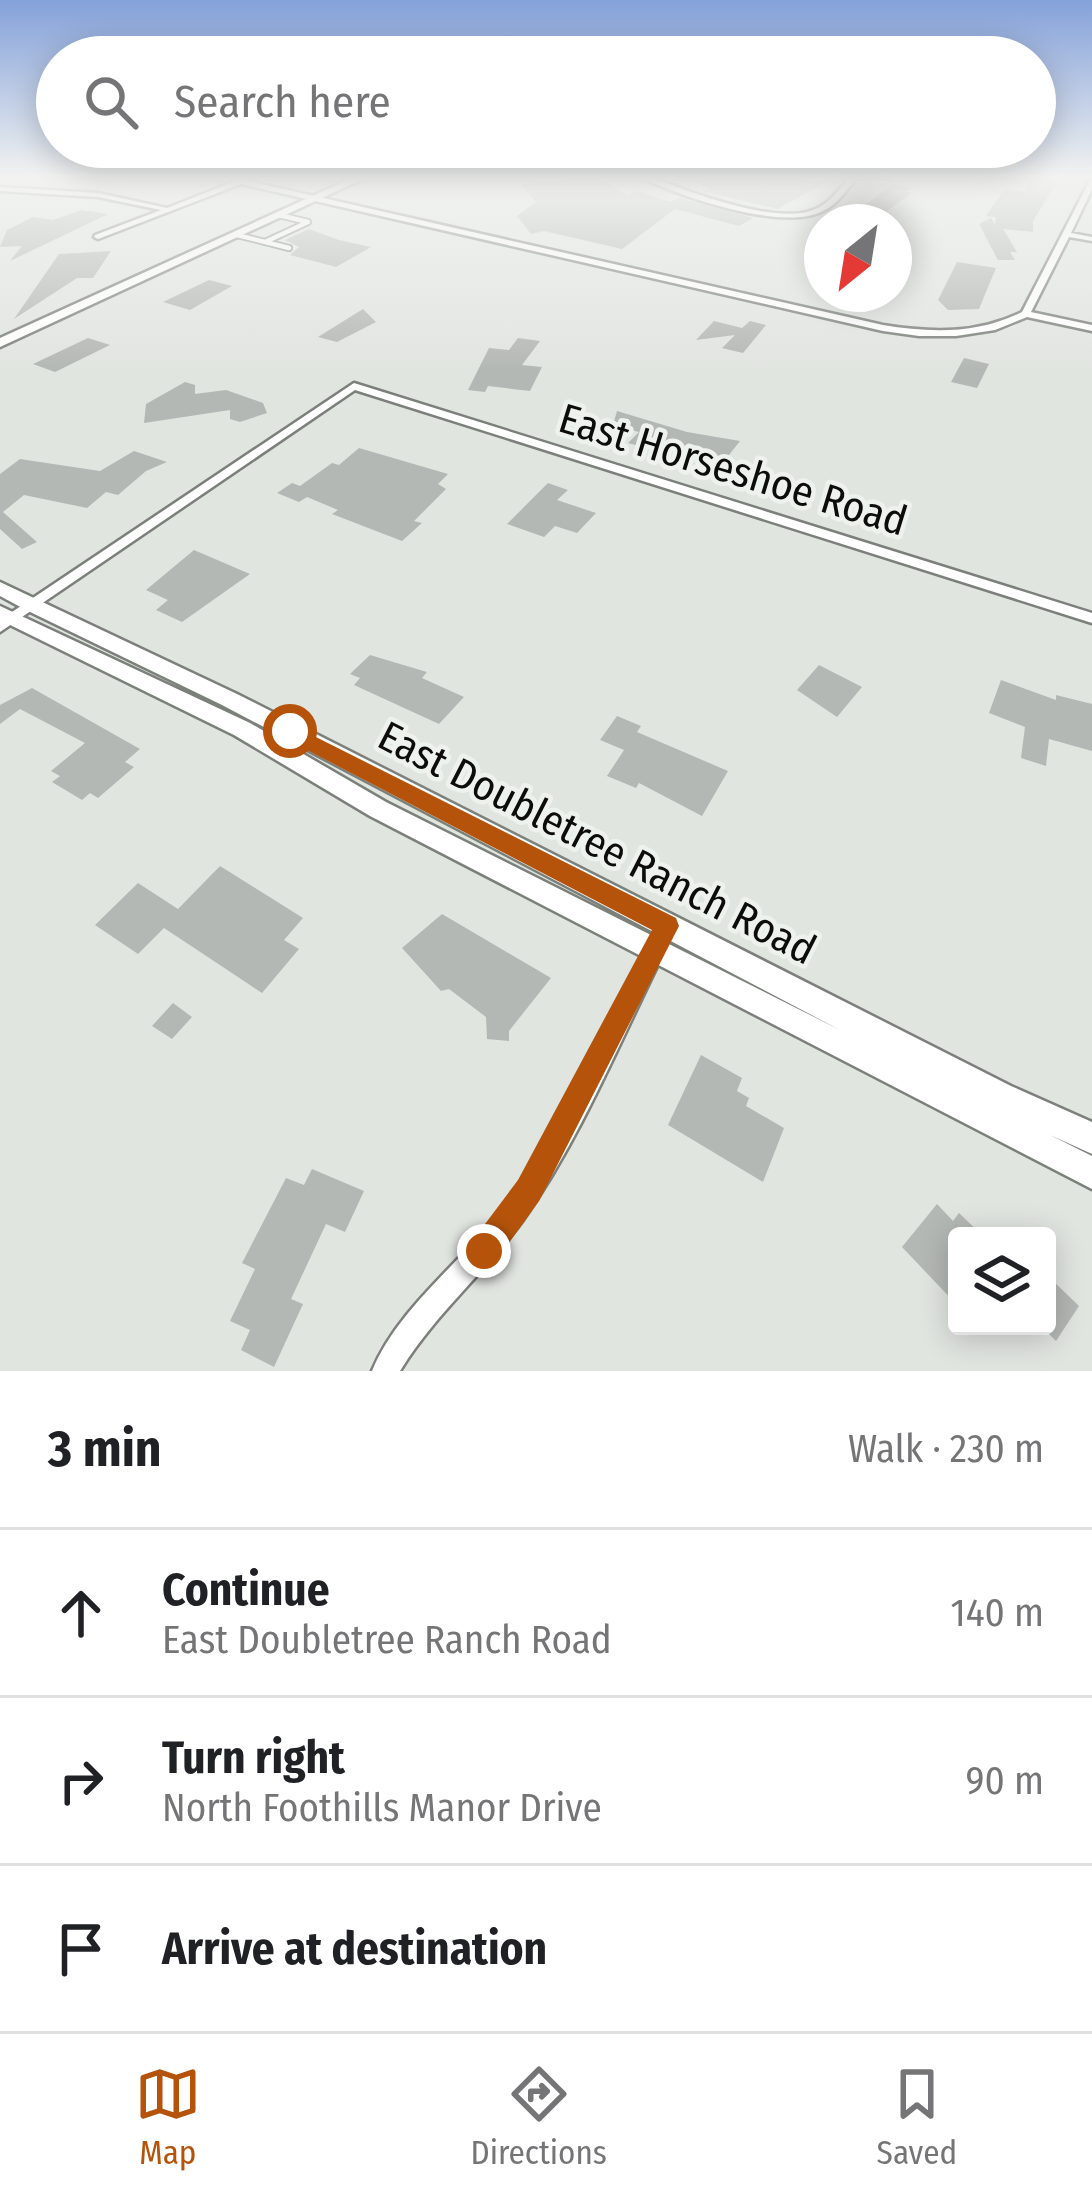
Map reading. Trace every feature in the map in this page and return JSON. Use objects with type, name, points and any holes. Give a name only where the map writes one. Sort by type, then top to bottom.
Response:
[{"type":"main road","points":[[0,343],[222,242]]},
{"type":"main road","name":"East Doubletree Ranch Road","points":[[0,588],[11,616],[242,729],[378,809],[1092,1173]]},
{"type":"main road","name":"East Doubletree Ranch Road","points":[[11,616],[203,686],[1000,1097],[1092,1138]]},
{"type":"street","points":[[506,242],[912,333],[990,329],[1026,314],[1092,328]]},
{"type":"street","points":[[1026,314],[1062,242]]},
{"type":"street","name":"East Horseshoe Road","points":[[11,616],[354,386],[1092,618]]},
{"type":"street","points":[[385,1371],[442,1290],[484,1251],[529,1190],[667,926]]},
{"type":"lane","points":[[265,242],[289,248]]},
{"type":"building","points":[[2,242],[50,242],[10,261],[22,246],[0,247]]},
{"type":"building","points":[[289,242],[348,242],[371,247],[336,267],[290,255],[299,247]]},
{"type":"building","points":[[592,242],[631,242],[622,249]]},
{"type":"building","points":[[988,242],[1011,242],[1017,252],[1010,252],[1015,260],[998,260]]},
{"type":"building","points":[[111,251],[93,278],[77,278],[14,319],[59,254]]},
{"type":"building","points":[[957,262],[996,268],[979,309],[948,310],[938,300]]},
{"type":"building","points":[[209,280],[232,286],[190,310],[163,302]]},
{"type":"building","points":[[363,309],[376,322],[337,342],[318,337]]},
{"type":"building","points":[[714,321],[742,328],[750,321],[766,325],[743,353],[722,348],[735,335],[696,340]]},
{"type":"building","points":[[88,338],[110,345],[55,372],[33,364]]},
{"type":"building","points":[[518,338],[540,341],[522,365],[542,367],[530,391],[488,386],[485,392],[468,390],[489,348],[509,350]]},
{"type":"building","points":[[964,358],[989,364],[977,388],[951,382]]},
{"type":"building","points":[[185,382],[195,385],[195,394],[226,390],[263,403],[267,413],[240,422],[230,419],[230,410],[144,423],[146,404]]},
{"type":"building","points":[[617,411],[687,432],[740,441],[725,460],[656,439],[647,448],[628,443],[639,432],[613,425]]},
{"type":"building","points":[[359,448],[448,474],[438,484],[446,489],[414,521],[422,523],[402,541],[332,514],[338,510],[307,497],[299,502],[277,493],[292,483],[300,486],[332,463],[339,465]]},
{"type":"building","points":[[134,451],[167,462],[146,471],[118,495],[106,492],[87,508],[24,495],[3,512],[37,542],[22,549],[0,529],[0,474],[20,459],[100,471]]},
{"type":"building","points":[[548,483],[568,490],[557,500],[596,513],[577,533],[555,526],[544,537],[507,524]]},
{"type":"building","points":[[194,550],[250,574],[182,622],[156,610],[168,600],[146,590]]},
{"type":"building","points":[[370,655],[427,672],[422,678],[464,697],[439,724],[354,685],[360,678],[350,674]]},
{"type":"building","points":[[819,665],[862,687],[837,717],[797,690]]},
{"type":"building","points":[[1001,680],[1056,700],[1056,695],[1092,704],[1092,751],[1049,739],[1046,766],[1021,758],[1025,727],[989,713]]},
{"type":"building","points":[[32,688],[140,749],[125,762],[134,767],[98,798],[90,793],[82,800],[52,782],[60,776],[51,771],[85,743],[20,709],[0,724],[0,705]]},
{"type":"building","points":[[617,716],[641,726],[637,732],[728,771],[702,816],[639,783],[636,788],[607,776],[624,750],[600,740]]},
{"type":"building","points":[[220,866],[303,918],[284,940],[299,949],[262,993],[164,928],[138,954],[95,925],[138,883],[178,909]]},
{"type":"building","points":[[442,914],[551,978],[509,1031],[509,1041],[487,1039],[486,1017],[449,989],[441,991],[402,948]]},
{"type":"building","points":[[173,1003],[192,1017],[172,1039],[152,1026]]},
{"type":"building","points":[[701,1055],[742,1078],[737,1091],[749,1098],[746,1106],[784,1128],[763,1182],[668,1125]]},
{"type":"building","points":[[312,1169],[364,1191],[345,1232],[326,1224],[291,1299],[303,1304],[274,1367],[241,1350],[250,1330],[230,1321],[255,1269],[242,1263],[286,1178],[304,1185]]},
{"type":"building","points":[[937,1204],[953,1221],[959,1213],[974,1227],[948,1227],[948,1296],[902,1247]]},
{"type":"building","points":[[1056,1284],[1079,1306],[1056,1341],[1050,1335],[1056,1335]]},
{"type":"route","points":[[290,731],[667,926],[529,1190],[484,1251]]}]
